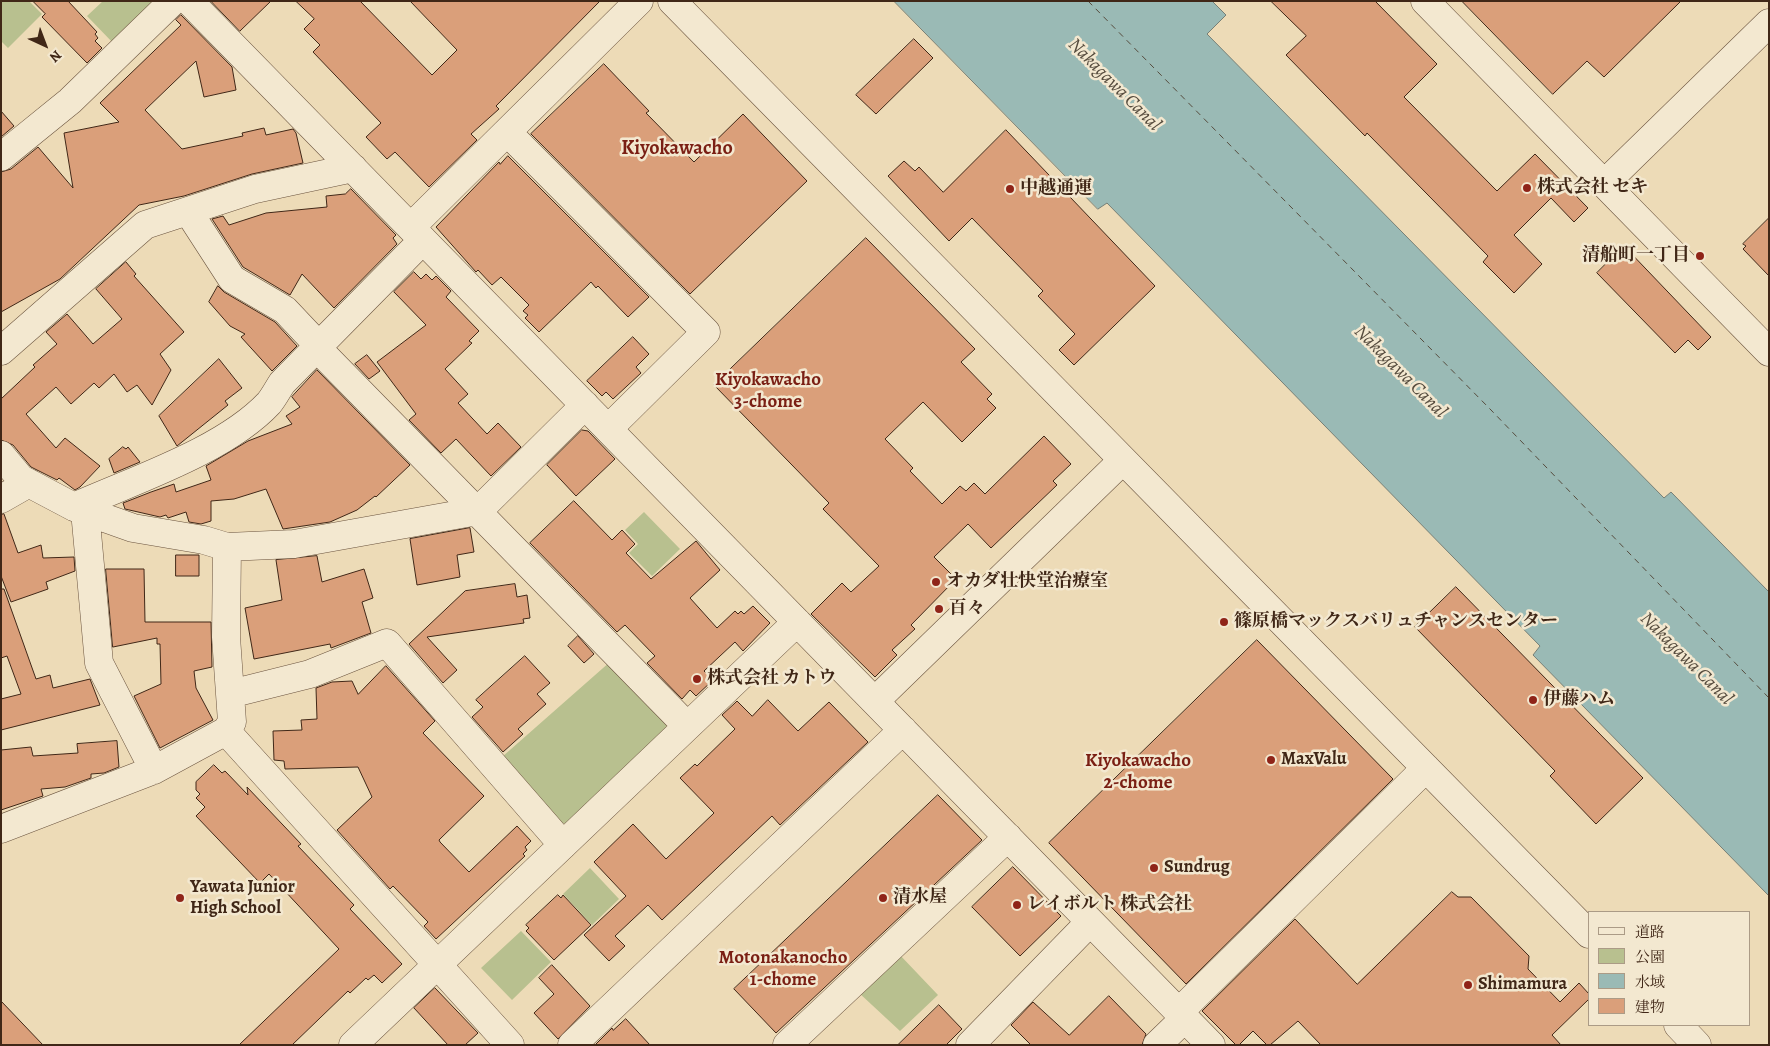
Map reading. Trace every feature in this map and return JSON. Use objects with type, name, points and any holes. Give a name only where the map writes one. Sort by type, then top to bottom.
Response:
[{"type":"street","points":[[1,158],[70,100],[173,1]]},
{"type":"street","points":[[189,1],[1211,1045]]},
{"type":"street","points":[[79,509],[205,449],[228,436],[270,402],[282,383],[318,347],[507,132],[639,1]]},
{"type":"street","points":[[672,1],[1588,933]]},
{"type":"street","points":[[1425,1],[1769,352]]},
{"type":"street","points":[[1604,184],[1769,23]]},
{"type":"street","points":[[507,132],[706,332],[608,429]]},
{"type":"street","points":[[1,351],[145,225],[255,190],[352,168]]},
{"type":"street","points":[[188,211],[232,280],[285,310],[318,347],[687,726]]},
{"type":"street","points":[[1,455],[21,479],[79,509],[133,528],[204,540],[227,547],[294,544],[478,512],[585,406]]},
{"type":"street","points":[[875,701],[1123,460]]},
{"type":"street","points":[[1,499],[29,483]]},
{"type":"street","points":[[79,509],[99,663],[154,770]]},
{"type":"street","points":[[1,829],[154,770],[226,731],[232,722],[226,636],[227,547]]},
{"type":"street","points":[[353,1045],[797,622]]},
{"type":"street","points":[[230,694],[310,674],[388,643],[563,845]]},
{"type":"street","points":[[572,1045],[903,730]]},
{"type":"street","points":[[226,731],[510,1045]]},
{"type":"street","points":[[1157,1045],[1182,1015],[1426,768]]},
{"type":"street","points":[[787,1045],[1008,837]]},
{"type":"street","points":[[970,1045],[1090,922]]},
{"type":"street","points":[[1679,1026],[1698,1045]]},
{"type":"green space","points":[[1,1],[29,1],[42,14],[8,48],[1,41]]},
{"type":"green space","points":[[103,1],[157,1],[114,44],[87,16]]},
{"type":"green space","points":[[644,512],[680,549],[652,576],[629,553],[638,544],[625,530]]},
{"type":"green space","points":[[611,661],[667,719],[666,729],[568,823],[558,824],[502,757]]},
{"type":"green space","points":[[590,868],[619,899],[592,925],[563,894]]},
{"type":"green space","points":[[521,931],[551,962],[512,1000],[481,968]]},
{"type":"green space","points":[[898,953],[938,995],[900,1031],[858,992]]},
{"type":"water","name":"Nakagawa Canal","points":[[894,1],[1212,1],[1226,15],[1207,34],[1664,498],[1671,492],[1769,592],[1769,896],[1533,655],[1540,646],[1107,203],[1098,209]]},
{"type":"building","points":[[33,1],[68,1],[97,32],[95,34],[98,38],[95,41],[102,48],[87,63],[42,17],[45,14]]},
{"type":"building","points":[[211,1],[271,1],[240,31]]},
{"type":"building","points":[[296,1],[360,1],[432,75],[457,50],[410,1],[600,1],[496,106],[499,109],[471,134],[477,140],[429,187],[395,152],[387,159],[366,137],[381,123],[313,52],[320,45],[304,29],[314,19]]},
{"type":"building","points":[[1271,1],[1375,1],[1437,64],[1404,97],[1497,191],[1535,154],[1588,208],[1574,222],[1551,198],[1514,235],[1542,264],[1514,293],[1483,262],[1488,256],[1367,133],[1365,136],[1286,55],[1306,36]]},
{"type":"building","points":[[1462,1],[1681,1],[1604,77],[1587,61],[1553,94]]},
{"type":"building","points":[[181,15],[232,67],[236,90],[204,97],[196,61],[145,110],[182,149],[243,136],[242,133],[264,128],[266,135],[293,129],[296,133],[303,163],[252,174],[184,196],[139,205],[60,279],[1,312],[1,172],[11,169],[38,147],[73,188],[64,133],[119,122],[100,103],[181,25],[176,20]]},
{"type":"building","points":[[914,39],[933,58],[876,114],[856,95]]},
{"type":"building","points":[[604,64],[649,111],[646,113],[694,162],[743,114],[807,181],[690,294],[531,134]]},
{"type":"building","points":[[1,111],[14,126],[1,137]]},
{"type":"building","points":[[1006,130],[1155,286],[1074,365],[1059,350],[1075,334],[1038,296],[1043,291],[972,218],[949,241],[888,176],[904,161],[915,171],[919,167],[943,192]]},
{"type":"building","points":[[508,156],[649,297],[628,317],[598,286],[596,288],[591,282],[539,332],[525,318],[528,315],[523,311],[529,305],[501,277],[492,285],[478,270],[476,272],[436,227],[499,162],[500,164]]},
{"type":"building","points":[[351,189],[396,235],[393,238],[397,244],[334,308],[302,274],[290,295],[243,267],[212,219],[223,216],[229,225],[266,213],[327,207],[326,196],[345,194]]},
{"type":"building","points":[[1769,218],[1769,276],[1743,249],[1746,246],[1743,244]]},
{"type":"building","points":[[866,238],[975,349],[961,362],[992,394],[987,399],[996,408],[962,442],[923,402],[885,439],[913,468],[910,471],[942,504],[960,486],[966,491],[974,483],[985,494],[1044,436],[1071,464],[1053,481],[1057,485],[991,548],[968,524],[934,557],[956,579],[911,625],[915,629],[892,650],[897,655],[875,677],[811,614],[842,583],[851,592],[879,566],[823,509],[829,503],[714,385]]},
{"type":"building","points":[[1624,246],[1711,337],[1698,350],[1688,340],[1675,353],[1597,273]]},
{"type":"building","points":[[126,262],[136,274],[134,276],[184,332],[160,354],[171,370],[152,405],[137,385],[127,392],[114,374],[99,388],[94,383],[71,404],[56,387],[26,414],[56,448],[65,438],[100,466],[75,490],[59,478],[57,480],[31,467],[13,445],[1,440],[1,399],[35,367],[33,365],[57,344],[46,332],[67,314],[93,344],[122,319],[96,289]]},
{"type":"building","points":[[414,272],[421,279],[426,274],[432,280],[436,276],[451,291],[446,297],[479,331],[469,341],[472,343],[445,369],[468,394],[458,403],[487,434],[498,423],[521,447],[491,476],[456,439],[441,453],[409,420],[416,414],[377,362],[426,325],[394,292]]},
{"type":"building","points":[[218,286],[224,292],[275,322],[297,346],[272,371],[241,337],[245,334],[230,326],[209,302]]},
{"type":"building","points":[[633,337],[649,354],[636,367],[641,373],[613,399],[606,392],[602,396],[587,381]]},
{"type":"building","points":[[367,355],[380,371],[369,379],[355,364]]},
{"type":"building","points":[[219,359],[242,388],[225,401],[228,405],[177,446],[159,416]]},
{"type":"building","points":[[317,370],[410,465],[376,497],[357,510],[330,522],[283,529],[266,489],[234,499],[211,501],[211,521],[201,524],[189,522],[186,512],[168,518],[166,515],[160,517],[125,509],[123,503],[174,484],[176,492],[211,480],[206,466],[248,441],[292,424],[286,416],[300,407],[292,397]]},
{"type":"building","points":[[582,430],[588,431],[615,459],[576,496],[547,465]]},
{"type":"building","points":[[123,447],[126,449],[128,447],[140,462],[114,473],[109,459]]},
{"type":"building","points":[[574,501],[612,540],[622,530],[635,544],[626,553],[651,579],[696,541],[720,570],[690,598],[717,628],[735,611],[738,614],[741,611],[744,614],[753,606],[770,623],[743,651],[735,642],[704,671],[713,680],[696,696],[690,690],[682,699],[647,663],[655,656],[625,625],[617,632],[530,543]]},
{"type":"building","points":[[4,514],[18,553],[41,545],[43,558],[74,557],[75,571],[46,582],[48,589],[11,602],[1,576],[1,515]]},
{"type":"building","points":[[470,528],[474,552],[457,555],[460,577],[417,585],[410,539]]},
{"type":"building","points":[[176,555],[199,555],[199,576],[176,576]]},
{"type":"building","points":[[317,556],[322,582],[364,569],[373,598],[362,602],[371,633],[331,648],[330,644],[254,659],[245,608],[282,600],[276,560]]},
{"type":"building","points":[[106,569],[144,569],[145,622],[211,622],[212,667],[194,671],[196,688],[213,720],[160,748],[134,696],[161,684],[160,644],[157,644],[157,638],[113,647]]},
{"type":"building","points":[[515,584],[517,597],[527,595],[530,618],[523,619],[524,623],[427,637],[457,670],[443,683],[409,644],[465,591]]},
{"type":"building","points":[[1456,587],[1643,778],[1596,824],[1550,776],[1555,771],[1415,627]]},
{"type":"building","points":[[1,589],[4,589],[36,679],[50,675],[53,688],[90,679],[100,705],[1,730],[1,699],[21,694],[7,656],[1,658]]},
{"type":"building","points":[[578,636],[594,654],[584,663],[568,646]]},
{"type":"building","points":[[1257,640],[1393,779],[1186,984],[1049,843]]},
{"type":"building","points":[[525,656],[550,683],[537,694],[546,704],[518,729],[523,734],[503,752],[472,717],[483,707],[476,700]]},
{"type":"building","points":[[386,666],[435,721],[423,733],[484,796],[439,840],[440,842],[469,872],[517,826],[531,841],[525,847],[527,850],[523,854],[525,856],[436,939],[424,926],[428,922],[393,886],[390,889],[337,830],[372,797],[358,767],[285,769],[284,761],[274,760],[273,731],[302,730],[301,720],[317,719],[316,688],[332,682],[352,681],[358,694]]},
{"type":"building","points":[[768,700],[798,731],[829,702],[868,742],[780,825],[772,816],[662,920],[648,905],[615,936],[625,946],[609,961],[584,935],[626,896],[594,862],[633,824],[666,859],[714,813],[680,778],[695,764],[697,766],[735,729],[722,715],[737,701],[752,716]]},
{"type":"building","points":[[117,741],[119,767],[104,773],[91,774],[91,778],[65,787],[41,789],[43,796],[1,810],[1,750],[31,747],[33,756],[78,753],[77,744]]},
{"type":"building","points":[[214,765],[222,773],[225,771],[248,795],[247,787],[301,844],[298,846],[354,905],[350,909],[402,964],[382,983],[374,975],[368,980],[366,978],[350,993],[348,991],[292,1045],[239,1045],[339,949],[269,874],[260,883],[196,816],[205,807],[196,798],[200,794],[196,790],[196,782]]},
{"type":"building","points":[[938,795],[982,840],[776,1033],[734,989]]},
{"type":"building","points":[[1013,867],[1061,916],[1020,956],[972,907]]},
{"type":"building","points":[[1452,892],[1458,897],[1471,897],[1529,956],[1528,969],[1560,1002],[1579,983],[1588,993],[1588,1000],[1552,1035],[1561,1045],[1321,1045],[1298,1021],[1270,1045],[1267,1045],[1253,1031],[1239,1045],[1236,1045],[1202,1011],[1295,919],[1357,984]]},
{"type":"building","points":[[558,895],[561,898],[563,895],[591,925],[554,960],[526,931],[529,928],[526,925]]},
{"type":"building","points":[[552,965],[590,1006],[558,1039],[534,1013],[554,994],[539,978]]},
{"type":"building","points":[[435,988],[478,1033],[465,1045],[448,1045],[414,1008]]},
{"type":"building","points":[[1109,996],[1146,1034],[1142,1045],[1031,1045],[1011,1025],[1033,1002],[1069,1035]]},
{"type":"building","points":[[1,1001],[43,1045],[1,1045]]},
{"type":"building","points":[[939,1005],[962,1029],[946,1045],[898,1045]]},
{"type":"building","points":[[626,1019],[650,1045],[595,1045],[612,1028],[613,1030]]},
{"type":"ferry route","points":[[1088,1],[1491,410],[1769,698]]},
{"type":"place","name":"株式会社 セキ","points":[[1527,188]]},
{"type":"place","name":"中越通運","points":[[1010,189]]},
{"type":"place","name":"清船町一丁目","points":[[1700,256]]},
{"type":"place","name":"オカダ壮快堂治療室","points":[[936,582]]},
{"type":"place","name":"百々","points":[[939,609]]},
{"type":"place","name":"篠原橋マックスバリュチャンスセンター","points":[[1224,622]]},
{"type":"place","name":"株式会社 カトウ","points":[[697,679]]},
{"type":"place","name":"伊藤ハム","points":[[1533,700]]},
{"type":"place","name":"MaxValu","points":[[1271,760]]},
{"type":"place","name":"Sundrug","points":[[1154,868]]},
{"type":"place","name":"Yawata Junior High School","points":[[180,898]]},
{"type":"place","name":"清水屋","points":[[883,898]]},
{"type":"place","name":"レイボルト 株式会社","points":[[1017,905]]},
{"type":"place","name":"Shimamura","points":[[1468,985]]},
{"type":"district","name":"Kiyokawacho","points":[[677,149]]},
{"type":"district","name":"Kiyokawacho 3-chome","points":[[768,391]]},
{"type":"district","name":"Kiyokawacho 2-chome","points":[[1138,772]]},
{"type":"district","name":"Motonakanocho 1-chome","points":[[783,969]]}]
